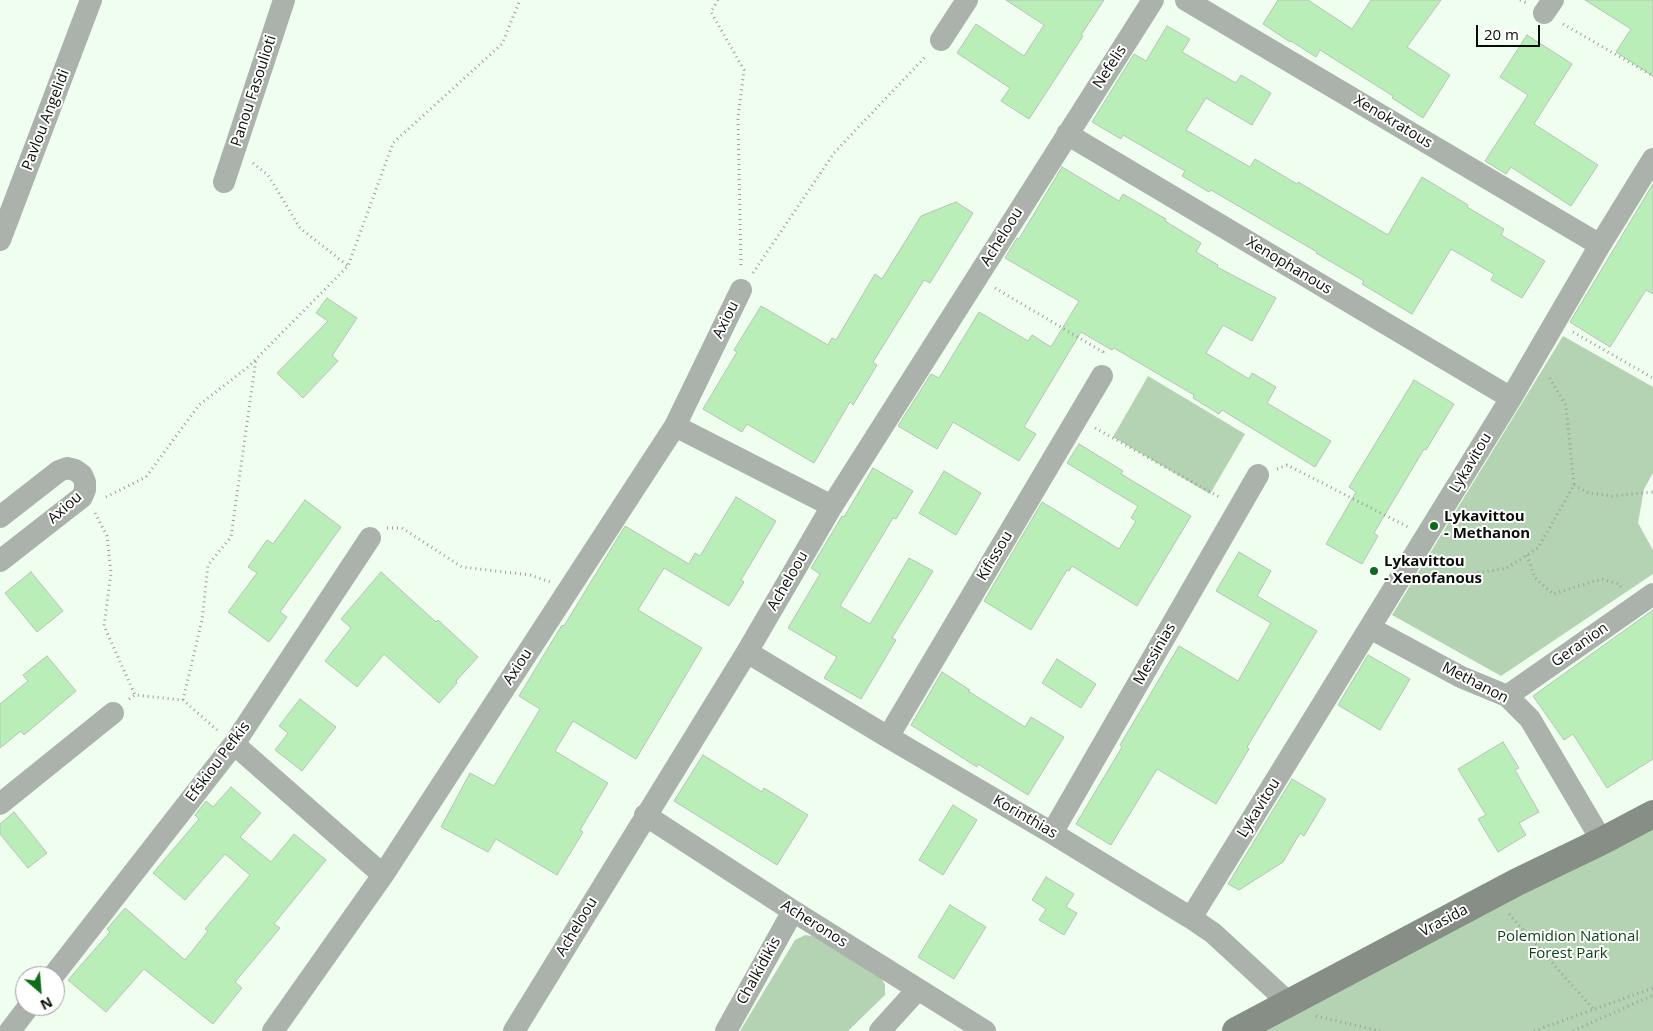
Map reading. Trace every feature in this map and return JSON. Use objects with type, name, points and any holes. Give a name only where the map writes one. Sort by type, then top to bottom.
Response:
[{"type":"street","name":"Pavlou Angelidi","points":[[0,240],[91,0]]},
{"type":"street","name":"Panou Fasoulioti","points":[[224,182],[284,0]]},
{"type":"street","points":[[942,40],[967,0]]},
{"type":"street","name":"Nefelis","points":[[1068,134],[1153,0]]},
{"type":"street","name":"Xenokratous","points":[[1186,0],[1600,245]]},
{"type":"street","name":"Acheloou","points":[[514,1031],[645,815],[747,652],[832,506],[1068,134]]},
{"type":"street","name":"Xenophanous","points":[[1068,134],[1511,398]]},
{"type":"street","name":"Lykavitou","points":[[1191,918],[1511,398],[1600,245],[1653,160]]},
{"type":"street","name":"Axiou","points":[[273,1031],[383,875],[675,426],[741,290]]},
{"type":"street","name":"Kifissou","points":[[888,737],[1102,376]]},
{"type":"street","points":[[675,426],[832,506]]},
{"type":"street","name":"Axiou","points":[[0,517],[59,471],[67,468],[75,470],[82,475],[85,482],[86,501],[0,561]]},
{"type":"street","name":"Messinias","points":[[1052,833],[1258,475]]},
{"type":"street","name":"Efskiou Pefkis","points":[[61,966],[234,744],[370,538]]},
{"type":"street","name":"Geranion","points":[[1507,696],[1653,594]]},
{"type":"street","name":"Methanon","points":[[1370,628],[1461,677],[1507,696],[1530,719],[1602,842]]},
{"type":"street","name":"Korinthias","points":[[747,652],[1191,918],[1213,933],[1290,1003]]},
{"type":"street","points":[[0,804],[113,713]]},
{"type":"street","points":[[234,744],[383,875]]},
{"type":"street","name":"Vrasida","points":[[1236,1031],[1517,882],[1602,842],[1653,814]]},
{"type":"street","name":"Acheronos","points":[[645,815],[793,911],[985,1031]]},
{"type":"street","name":"Chalkidikis","points":[[726,1031],[793,911]]},
{"type":"street","points":[[880,1031],[918,989]]},
{"type":"street","points":[[10,1031],[21,1016]]},
{"type":"path","points":[[135,694],[104,626],[111,573],[107,536],[98,516],[86,501],[146,477],[199,405],[256,359],[348,266],[393,143],[502,44],[520,0]]},
{"type":"path","points":[[718,0],[711,12],[744,70],[738,118],[741,290]]},
{"type":"path","points":[[1520,0],[1548,6],[1653,76]]},
{"type":"path","points":[[741,290],[834,153],[942,40]]},
{"type":"path","points":[[235,147],[268,175],[300,228],[348,266]]},
{"type":"path","points":[[977,277],[1103,352],[1102,376]]},
{"type":"path","points":[[1555,322],[1653,378]]},
{"type":"path","points":[[1406,570],[1431,581],[1507,568],[1538,548],[1574,485],[1566,406],[1536,356]]},
{"type":"path","points":[[183,700],[202,620],[208,566],[231,537],[256,359]]},
{"type":"path","points":[[1077,418],[1239,508]]},
{"type":"path","points":[[1258,475],[1287,465],[1426,536]]},
{"type":"path","points":[[1574,485],[1588,493],[1612,496],[1653,492]]},
{"type":"path","points":[[370,538],[389,527],[402,528],[462,567],[530,575],[570,588]]},
{"type":"path","points":[[1527,555],[1535,578],[1553,594],[1602,579],[1619,584],[1634,607]]},
{"type":"path","points":[[113,713],[135,694],[183,700],[234,744]]},
{"type":"path","points":[[1506,912],[1594,1010]]},
{"type":"path","points":[[1534,1031],[1653,988]]},
{"type":"path","points":[[1573,1031],[1653,995]]},
{"type":"path","points":[[1290,1003],[1299,1012],[1380,1031]]},
{"type":"green space","points":[[1563,336],[1653,387],[1653,473],[1644,489],[1638,523],[1653,550],[1653,574],[1501,676],[1392,615]]},
{"type":"green space","points":[[1148,376],[1245,434],[1210,494],[1113,437]]},
{"type":"green space","name":"Polemidion National Forest Park","points":[[1653,809],[1653,1031],[1246,1031]]},
{"type":"green space","points":[[805,935],[818,937],[882,979],[885,985],[885,995],[848,1031],[740,1031],[795,940]]},
{"type":"building","points":[[1006,0],[1104,0],[1029,119],[1001,101],[1010,88],[957,53],[976,24],[1024,56],[1044,25]]},
{"type":"building","points":[[1278,0],[1308,0],[1352,29],[1371,0],[1441,0],[1407,47],[1450,75],[1423,118],[1392,98],[1393,96],[1320,50],[1316,57],[1263,24]]},
{"type":"building","points":[[1585,0],[1653,0],[1653,76],[1616,52],[1631,29]]},
{"type":"building","points":[[1167,26],[1190,39],[1182,52],[1236,83],[1241,75],[1271,93],[1252,125],[1206,98],[1186,130],[1250,167],[1255,159],[1388,235],[1422,177],[1504,229],[1501,235],[1545,261],[1522,298],[1491,280],[1494,274],[1451,249],[1412,314],[1362,284],[1364,281],[1317,252],[1211,190],[1209,192],[1182,176],[1185,171],[1123,135],[1121,139],[1092,122],[1134,54],[1146,61]]},
{"type":"building","points":[[1527,35],[1572,64],[1534,124],[1598,165],[1571,206],[1511,167],[1506,174],[1485,161],[1528,95],[1500,77]]},
{"type":"building","points":[[1062,167],[1119,201],[1123,194],[1166,219],[1165,221],[1201,243],[1196,252],[1218,265],[1217,267],[1276,298],[1252,341],[1223,325],[1206,353],[1249,379],[1252,373],[1276,387],[1267,403],[1331,441],[1315,467],[1222,410],[1219,414],[1193,398],[1194,395],[1114,348],[1112,350],[1081,332],[1024,427],[1036,434],[1019,461],[953,422],[937,449],[898,426],[931,374],[939,378],[979,312],[1028,341],[1032,335],[1051,347],[1079,301],[1005,258],[1017,238],[1019,239]]},
{"type":"building","points":[[1653,184],[1653,294],[1646,290],[1610,347],[1570,322]]},
{"type":"building","points":[[956,202],[973,213],[930,283],[924,280],[873,362],[877,365],[853,405],[850,402],[814,463],[747,424],[742,432],[703,409],[737,352],[734,350],[761,306],[828,345],[832,338],[836,340],[875,274],[882,279],[921,216]]},
{"type":"building","points":[[327,298],[357,318],[332,356],[338,361],[303,398],[277,373],[328,321],[316,313]]},
{"type":"building","points":[[1414,380],[1454,404],[1426,450],[1424,449],[1374,533],[1378,536],[1362,564],[1326,544],[1356,492],[1349,487]]},
{"type":"building","points":[[1079,444],[1123,471],[1121,474],[1191,516],[1137,606],[1072,566],[1069,571],[1067,570],[1031,630],[984,601],[1042,502],[1119,549],[1136,521],[1131,518],[1138,506],[1067,463]]},
{"type":"building","points":[[873,468],[913,491],[896,519],[893,518],[840,606],[870,624],[909,558],[933,571],[892,638],[896,640],[861,699],[824,678],[837,657],[788,628],[820,574],[811,568]]},
{"type":"building","points":[[944,471],[981,493],[956,535],[919,513]]},
{"type":"building","points":[[736,497],[776,521],[741,580],[744,582],[729,606],[664,568],[638,610],[702,648],[636,759],[573,721],[555,751],[608,783],[580,830],[583,832],[557,875],[496,839],[488,852],[441,827],[470,773],[494,786],[540,709],[519,696],[625,526],[689,564],[695,553],[700,556]]},
{"type":"building","points":[[305,500],[341,527],[280,612],[287,617],[269,642],[228,612],[257,573],[248,567],[267,540],[273,544]]},
{"type":"building","points":[[1239,552],[1271,571],[1257,596],[1317,631],[1247,747],[1249,749],[1216,804],[1157,769],[1111,845],[1076,824],[1179,646],[1238,681],[1271,623],[1216,591]]},
{"type":"building","points":[[31,572],[63,611],[37,632],[5,593]]},
{"type":"building","points":[[381,572],[478,657],[439,703],[384,654],[357,687],[325,661],[351,628],[341,619]]},
{"type":"building","points":[[1653,610],[1653,759],[1607,788],[1573,734],[1564,740],[1533,696]]},
{"type":"building","points":[[1368,655],[1410,679],[1380,730],[1338,705]]},
{"type":"building","points":[[47,656],[76,691],[24,735],[21,731],[0,748],[0,704],[28,681],[23,675]]},
{"type":"building","points":[[1057,659],[1096,684],[1081,708],[1042,683]]},
{"type":"building","points":[[942,672],[1025,727],[1031,717],[1064,737],[1028,795],[978,764],[977,767],[911,725]]},
{"type":"building","points":[[300,699],[336,727],[302,771],[275,750],[288,733],[279,726]]},
{"type":"building","points":[[1503,742],[1519,768],[1515,770],[1539,812],[1519,823],[1526,835],[1498,852],[1478,819],[1486,815],[1458,769]]},
{"type":"building","points":[[703,755],[762,792],[764,788],[808,815],[777,865],[674,801]]},
{"type":"building","points":[[1292,779],[1326,799],[1304,836],[1300,833],[1283,862],[1239,890],[1228,884]]},
{"type":"building","points":[[231,787],[261,813],[240,837],[271,862],[294,834],[326,860],[274,924],[280,928],[235,982],[242,988],[213,1024],[144,969],[106,1012],[68,980],[110,932],[107,929],[125,908],[185,960],[208,931],[205,929],[250,875],[225,854],[185,900],[153,873],[199,819],[195,815],[206,801],[213,807]]},
{"type":"building","points":[[953,805],[977,820],[943,875],[919,860]]},
{"type":"building","points":[[14,812],[47,853],[28,868],[0,834],[0,824]]},
{"type":"building","points":[[1046,877],[1074,894],[1066,907],[1077,913],[1064,935],[1039,920],[1046,909],[1032,900]]},
{"type":"building","points":[[950,905],[986,927],[954,979],[918,957]]},
{"type":"place","name":"Lykavittou - Methanon","points":[[1434,526]]},
{"type":"place","name":"Lykavittou - Xenofanous","points":[[1374,571]]}]
